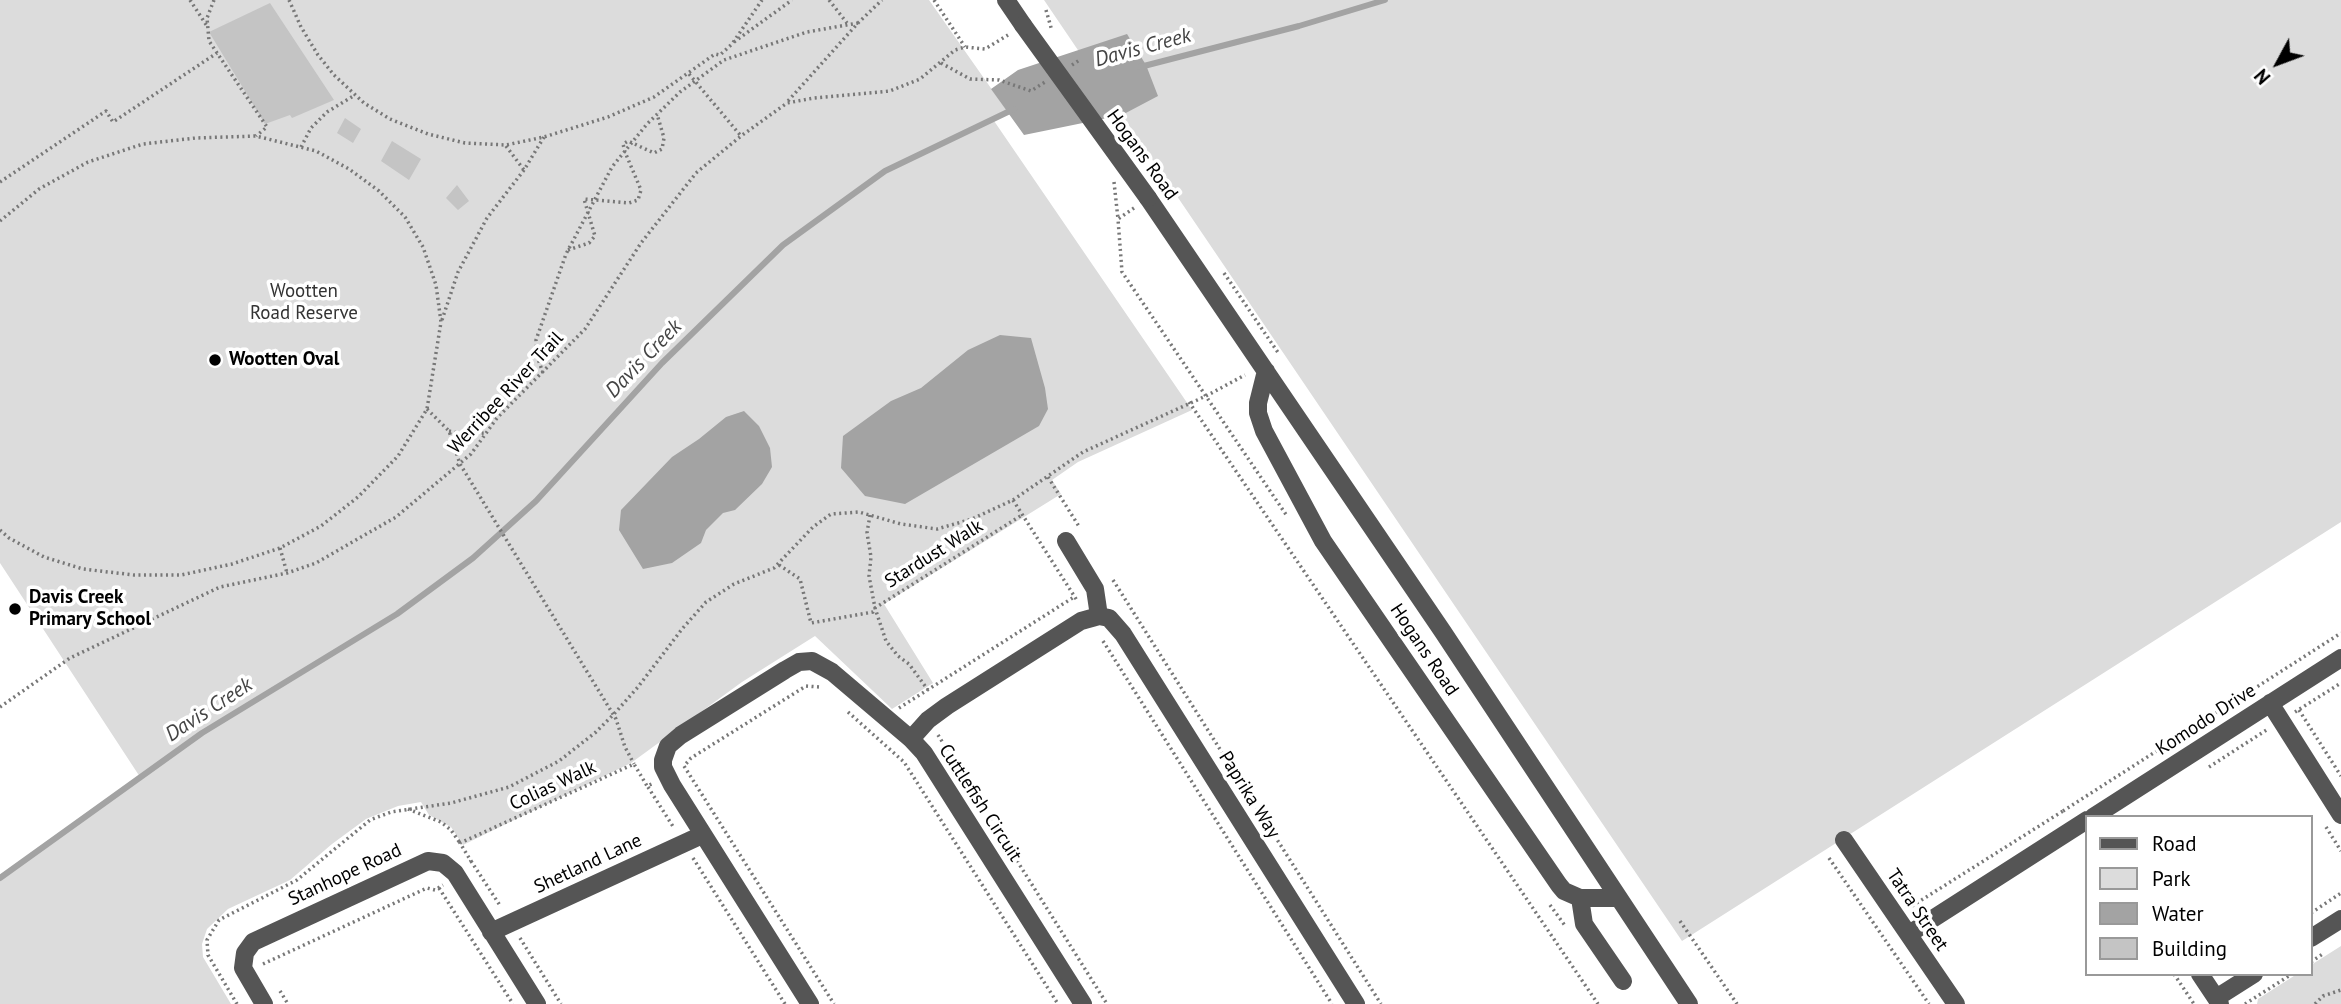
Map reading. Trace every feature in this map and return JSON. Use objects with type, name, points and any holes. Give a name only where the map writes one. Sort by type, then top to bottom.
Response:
[{"type":"street","name":"Hogans Road","points":[[1006,0],[1017,30],[1148,198],[1689,1004]]},
{"type":"street","name":"Hogans Road","points":[[1266,371],[1258,413],[1264,431],[1307,515],[1554,878],[1564,891],[1580,898]]},
{"type":"street","points":[[911,739],[928,720],[1094,617],[1095,589],[1066,541]]},
{"type":"street","name":"Paprika Way","points":[[1094,617],[1109,618],[1123,634],[1356,1004]]},
{"type":"street","name":"Komodo Drive","points":[[2096,815],[2341,658]]},
{"type":"street","name":"Cuttlefish Circuit","points":[[667,776],[663,760],[665,751],[674,740],[799,662],[812,661],[832,672],[911,739],[934,768],[1083,1004]]},
{"type":"street","points":[[2270,703],[2341,815]]},
{"type":"street","points":[[667,776],[810,1004]]},
{"type":"street","points":[[1909,934],[2081,824]]},
{"type":"street","name":"Shetland Lane","points":[[491,932],[702,835]]},
{"type":"street","name":"Tatra Street","points":[[1844,840],[1956,1004]]},
{"type":"street","name":"Stanhope Road","points":[[264,1004],[243,968],[245,953],[253,942],[428,861],[443,863],[455,873]]},
{"type":"street","points":[[455,873],[537,1004]]},
{"type":"street","points":[[1619,898],[1580,898],[1584,924],[1623,981]]},
{"type":"street","points":[[2313,937],[2341,919]]},
{"type":"street","points":[[2201,976],[2218,1001],[2251,976]]},
{"type":"path","points":[[190,0],[208,28]]},
{"type":"path","points":[[214,0],[207,18],[209,41],[267,127],[256,136]]},
{"type":"path","points":[[289,0],[318,55],[334,75],[355,94],[390,119],[428,134],[465,143],[506,145],[544,137],[635,106],[689,74],[715,54],[724,60]]},
{"type":"path","points":[[732,44],[762,0]]},
{"type":"path","points":[[720,55],[792,0]]},
{"type":"path","points":[[829,0],[847,23]]},
{"type":"path","points":[[787,103],[882,0]]},
{"type":"path","points":[[934,0],[965,47]]},
{"type":"path","points":[[543,373],[537,356],[536,340],[568,250],[612,167],[657,114],[695,80],[724,60],[807,32],[858,23]]},
{"type":"path","name":"Werribee River Trail","points":[[0,707],[70,658],[220,587],[287,573],[316,563],[396,517],[471,454],[497,418],[585,329],[641,243],[696,173],[787,103],[814,98],[890,92],[920,79],[956,50],[965,47],[985,49],[1017,30]]},
{"type":"path","points":[[0,182],[106,111],[113,122],[217,53]]},
{"type":"path","points":[[1071,66],[1081,60]]},
{"type":"path","points":[[940,63],[970,79],[999,80],[1031,91],[1051,79]]},
{"type":"path","points":[[689,74],[741,136]]},
{"type":"path","points":[[301,147],[311,128],[327,112],[355,94]]},
{"type":"path","points":[[631,144],[654,153],[662,149],[664,138],[657,114]]},
{"type":"path","points":[[0,221],[39,189],[88,162],[143,144],[196,138],[256,136],[316,151],[349,169],[379,191],[405,217],[423,247],[436,285],[441,322]]},
{"type":"path","points":[[0,530],[9,538],[44,557],[83,569],[134,575],[181,575],[232,564],[280,548],[321,526],[358,497],[398,456],[427,409],[441,322],[458,272],[481,229],[507,189],[524,170],[544,137]]},
{"type":"path","points":[[506,145],[524,170]]},
{"type":"path","points":[[568,250],[589,243],[595,236],[584,199],[629,203],[640,197],[641,190],[625,152]]},
{"type":"path","points":[[1118,219],[1122,272],[1206,396]]},
{"type":"path","points":[[237,1004],[208,955],[207,940],[219,920],[296,880],[370,820],[407,808],[451,803],[509,787],[559,761],[614,714],[706,602],[734,584],[770,571],[813,527],[831,514],[846,511],[901,524],[937,528],[972,519],[1013,500],[1083,452],[1206,396],[1245,375]]},
{"type":"path","points":[[1189,402],[1598,1004]]},
{"type":"path","points":[[427,409],[449,431],[460,464],[614,714],[634,764],[785,1004]]},
{"type":"path","points":[[449,431],[463,434],[486,433]]},
{"type":"path","points":[[1013,500],[1074,597],[1094,617],[1332,1004]]},
{"type":"path","name":"Stardust Walk","points":[[928,690],[909,664],[891,649],[875,608],[1022,514]]},
{"type":"path","points":[[779,564],[800,579],[810,623],[873,612],[875,608],[869,576],[871,557],[867,533],[870,515]]},
{"type":"path","points":[[280,548],[287,573]]},
{"type":"path","points":[[1110,575],[1381,1004]]},
{"type":"path","points":[[914,698],[1074,597]]},
{"type":"path","points":[[1905,897],[1912,907],[2341,633]]},
{"type":"path","points":[[2209,767],[2341,683]]},
{"type":"path","points":[[648,786],[684,766],[691,758],[806,686],[822,687]]},
{"type":"path","points":[[842,706],[904,762],[1058,1004]]},
{"type":"path","points":[[2299,710],[2341,775]]},
{"type":"path","points":[[928,720],[1107,1004]]},
{"type":"path","name":"Colias Walk","points":[[460,843],[634,764]]},
{"type":"path","points":[[684,766],[834,1004]]},
{"type":"path","points":[[269,974],[262,964],[427,888],[435,890],[471,861],[451,830],[441,822],[407,808]]},
{"type":"path","points":[[2063,811],[2081,824]]},
{"type":"path","points":[[1829,858],[1929,1004]]},
{"type":"path","points":[[439,888],[513,1004]]},
{"type":"path","points":[[2313,912],[2341,893]]},
{"type":"path","points":[[1680,921],[1737,1004]]},
{"type":"path","points":[[2175,976],[2194,1004]]},
{"type":"path","points":[[2245,1004],[2288,976]]},
{"type":"path","points":[[275,984],[288,1004]]},
{"type":"path","points":[[2315,1004],[2323,996],[2340,990]]},
{"type":"green space","name":"Wootten Road Reserve","points":[[0,0],[929,0],[1007,111],[992,118],[1192,410],[1078,462],[1052,480],[1061,494],[884,604],[933,683],[892,709],[815,636],[742,682],[631,763],[463,845],[451,827],[429,815],[421,802],[398,806],[366,819],[290,880],[228,909],[207,929],[202,944],[203,957],[231,1004],[0,1004],[0,878],[140,777],[0,563]]},
{"type":"green space","points":[[1044,0],[2341,0],[2341,522],[1682,941]]},
{"type":"green space","points":[[2341,946],[2341,1004],[2257,1004],[2258,999],[2294,976],[2313,976],[2313,964]]},
{"type":"water","points":[[1127,34],[1146,65],[1158,96],[1122,115],[1024,135],[991,89],[1018,70]]},
{"type":"water","points":[[1000,335],[1031,338],[1048,409],[1039,426],[905,504],[865,496],[841,468],[843,436],[891,401],[921,388],[968,350]]},
{"type":"water","points":[[744,411],[759,426],[770,448],[772,467],[762,484],[735,510],[723,513],[706,530],[701,543],[672,563],[643,569],[619,530],[621,510],[672,457],[726,417]]},
{"type":"building","points":[[270,3],[334,100],[292,118],[290,115],[265,124],[209,32]]},
{"type":"building","points":[[345,118],[361,129],[353,143],[337,133]]},
{"type":"building","points":[[392,141],[421,159],[409,180],[381,161]]},
{"type":"building","points":[[457,185],[469,201],[458,210],[446,198]]},
{"type":"waterway","name":"Davis Creek","points":[[1140,67],[1299,26],[1385,0]]},
{"type":"waterway","name":"Davis Creek","points":[[0,878],[202,733],[397,614],[473,558],[536,501],[662,363],[783,245],[885,171],[1014,109]]},
{"type":"place","name":"Wootten Oval","points":[[215,360]]},
{"type":"place","name":"Davis Creek Primary School","points":[[15,609]]}]
